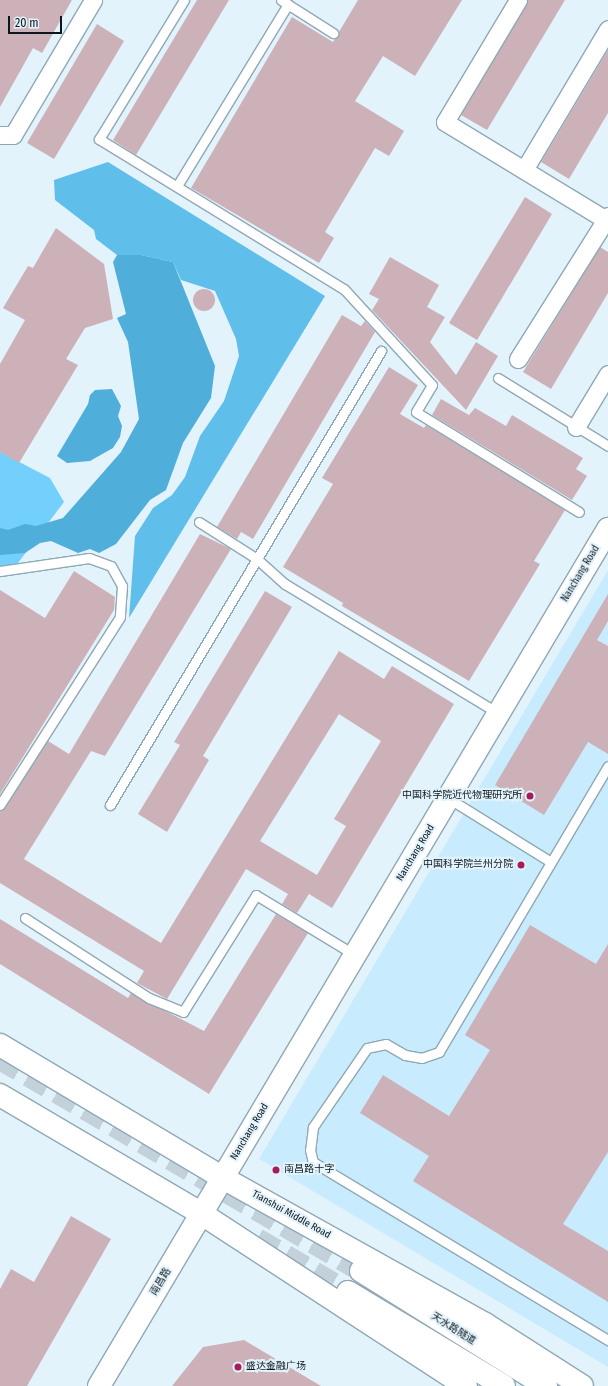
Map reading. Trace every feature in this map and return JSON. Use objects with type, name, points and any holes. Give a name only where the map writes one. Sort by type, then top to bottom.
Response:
[{"type":"main road","name":"Nanchang Road","points":[[223,1178],[608,529]]},
{"type":"main road","name":"Tianshui Middle Road","points":[[0,1045],[223,1178],[485,1324],[582,1386]]},
{"type":"main road","points":[[0,1095],[202,1214],[466,1386]]},
{"type":"main road","name":"南昌路","points":[[99,1386],[223,1178]]},
{"type":"main road","name":"天水路隧道","points":[[360,1271],[546,1386]]},
{"type":"main road","points":[[348,1292],[504,1386]]},
{"type":"street","points":[[518,0],[445,122],[607,219],[518,359]]},
{"type":"street","points":[[0,135],[13,135],[91,1]]},
{"type":"street","points":[[524,170],[608,29]]},
{"type":"street","points":[[576,427],[608,374]]},
{"type":"lane","points":[[184,0],[99,139],[344,289],[432,385],[416,412],[579,512]]},
{"type":"lane","points":[[177,186],[284,2],[333,33]]},
{"type":"lane","points":[[110,805],[381,351]]},
{"type":"lane","points":[[498,378],[608,446]]},
{"type":"lane","points":[[199,522],[257,559],[285,584],[498,713]]},
{"type":"lane","points":[[0,571],[89,558],[111,566],[122,586],[120,617],[0,805]]},
{"type":"lane","points":[[608,766],[439,1052],[422,1058],[405,1055],[386,1044],[367,1048],[313,1128],[310,1150],[313,1162],[608,1340]]},
{"type":"lane","points":[[448,798],[551,862]]},
{"type":"lane","points":[[25,918],[148,998],[183,1012],[256,895],[355,955]]},
{"type":"shaded area","points":[[108,162],[325,296],[129,618],[135,536],[153,508],[172,495],[185,477],[200,436],[224,401],[239,356],[236,339],[215,291],[181,280],[173,262],[141,255],[117,255],[96,239],[94,230],[55,200],[54,180]]},
{"type":"shaded area","points":[[117,255],[141,255],[173,262],[215,366],[211,398],[183,443],[166,490],[150,500],[116,544],[99,553],[90,549],[78,553],[51,541],[40,543],[25,553],[0,555],[0,528],[8,530],[25,524],[36,526],[63,518],[121,452],[139,419],[128,342],[117,318],[126,314],[113,262]]},
{"type":"shaded area","points":[[112,389],[121,406],[118,416],[122,426],[120,437],[113,448],[90,461],[67,463],[57,456],[88,404],[90,395],[95,390]]},
{"type":"shaded area","points":[[0,452],[50,478],[64,502],[18,563],[0,578]]},
{"type":"shaded area","name":"中国科学院兰州分院","points":[[608,570],[608,1367],[259,1159]]},
{"type":"building","points":[[0,0],[72,0],[42,53],[33,48],[0,107]]},
{"type":"building","points":[[197,0],[229,0],[136,155],[113,140]]},
{"type":"building","points":[[358,0],[462,0],[415,76],[383,56],[355,101],[404,131],[389,156],[375,148],[325,232],[334,238],[319,263],[191,188],[292,17],[333,42]]},
{"type":"building","points":[[528,0],[565,0],[487,130],[461,115]]},
{"type":"building","points":[[97,24],[124,41],[54,159],[27,143]]},
{"type":"building","points":[[608,50],[608,113],[569,179],[541,162]]},
{"type":"building","points":[[525,197],[552,214],[477,340],[449,323]]},
{"type":"building","points":[[56,228],[104,264],[113,319],[85,328],[66,359],[78,365],[19,463],[0,452],[0,364],[25,320],[3,308],[28,266],[33,268]]},
{"type":"building","points":[[600,247],[608,252],[608,293],[551,389],[523,372]]},
{"type":"building","points":[[390,257],[439,285],[427,307],[445,317],[430,342],[456,375],[476,342],[498,356],[466,410],[372,310],[379,299],[369,294]]},
{"type":"building","points":[[204,289],[212,292],[215,300],[212,308],[204,311],[196,308],[193,300],[196,292]]},
{"type":"building","points":[[342,315],[361,326],[365,321],[375,332],[253,539],[241,532],[237,539],[217,527]]},
{"type":"building","points":[[389,367],[418,385],[400,414],[424,428],[426,425],[565,510],[534,561],[540,564],[469,681],[342,606],[343,603],[283,567],[333,484],[322,478]]},
{"type":"building","points":[[441,399],[469,415],[475,408],[506,426],[512,415],[583,458],[576,469],[587,476],[572,500],[432,415]]},
{"type":"building","points":[[200,534],[231,549],[105,756],[91,751],[24,859],[161,943],[339,651],[384,679],[392,666],[454,704],[332,908],[309,894],[297,913],[282,904],[288,894],[246,869],[167,999],[137,983],[144,971],[0,883],[0,811],[5,808],[48,741],[69,754]],"holes":[[[339,714],[381,741],[334,819],[346,826],[317,875],[260,841]]]},
{"type":"building","points":[[74,571],[115,597],[114,610],[0,794],[0,590],[45,618]]},
{"type":"building","points":[[265,591],[292,607],[203,756],[209,760],[167,832],[138,814],[180,745],[174,742]]},
{"type":"building","points":[[608,594],[608,621],[597,640],[608,646],[608,754],[588,742],[544,815],[495,785]]},
{"type":"building","points":[[276,914],[308,933],[209,1094],[0,964],[0,919],[128,998],[131,993],[204,1031]]},
{"type":"building","points":[[530,925],[596,964],[608,944],[608,1152],[563,1224],[608,1251],[608,1302],[413,1181],[429,1156],[360,1113],[383,1075],[449,1116],[490,1050],[465,1035]]},
{"type":"building","points":[[71,1216],[111,1239],[27,1386],[0,1386],[0,1289],[11,1269],[34,1282]]},
{"type":"building","name":"盛达金融广场","points":[[244,1340],[321,1386],[172,1386],[203,1347]]},
{"type":"tunnel","points":[[0,1059],[361,1271]]},
{"type":"tunnel","points":[[257,1239],[348,1292]]},
{"type":"place","name":"中国科学院近代物理研究所","points":[[530,796]]},
{"type":"place","name":"中国科学院兰州分院","points":[[521,865]]},
{"type":"place","name":"南昌路十字","points":[[276,1170]]},
{"type":"place","name":"盛达金融广场","points":[[238,1367]]}]
